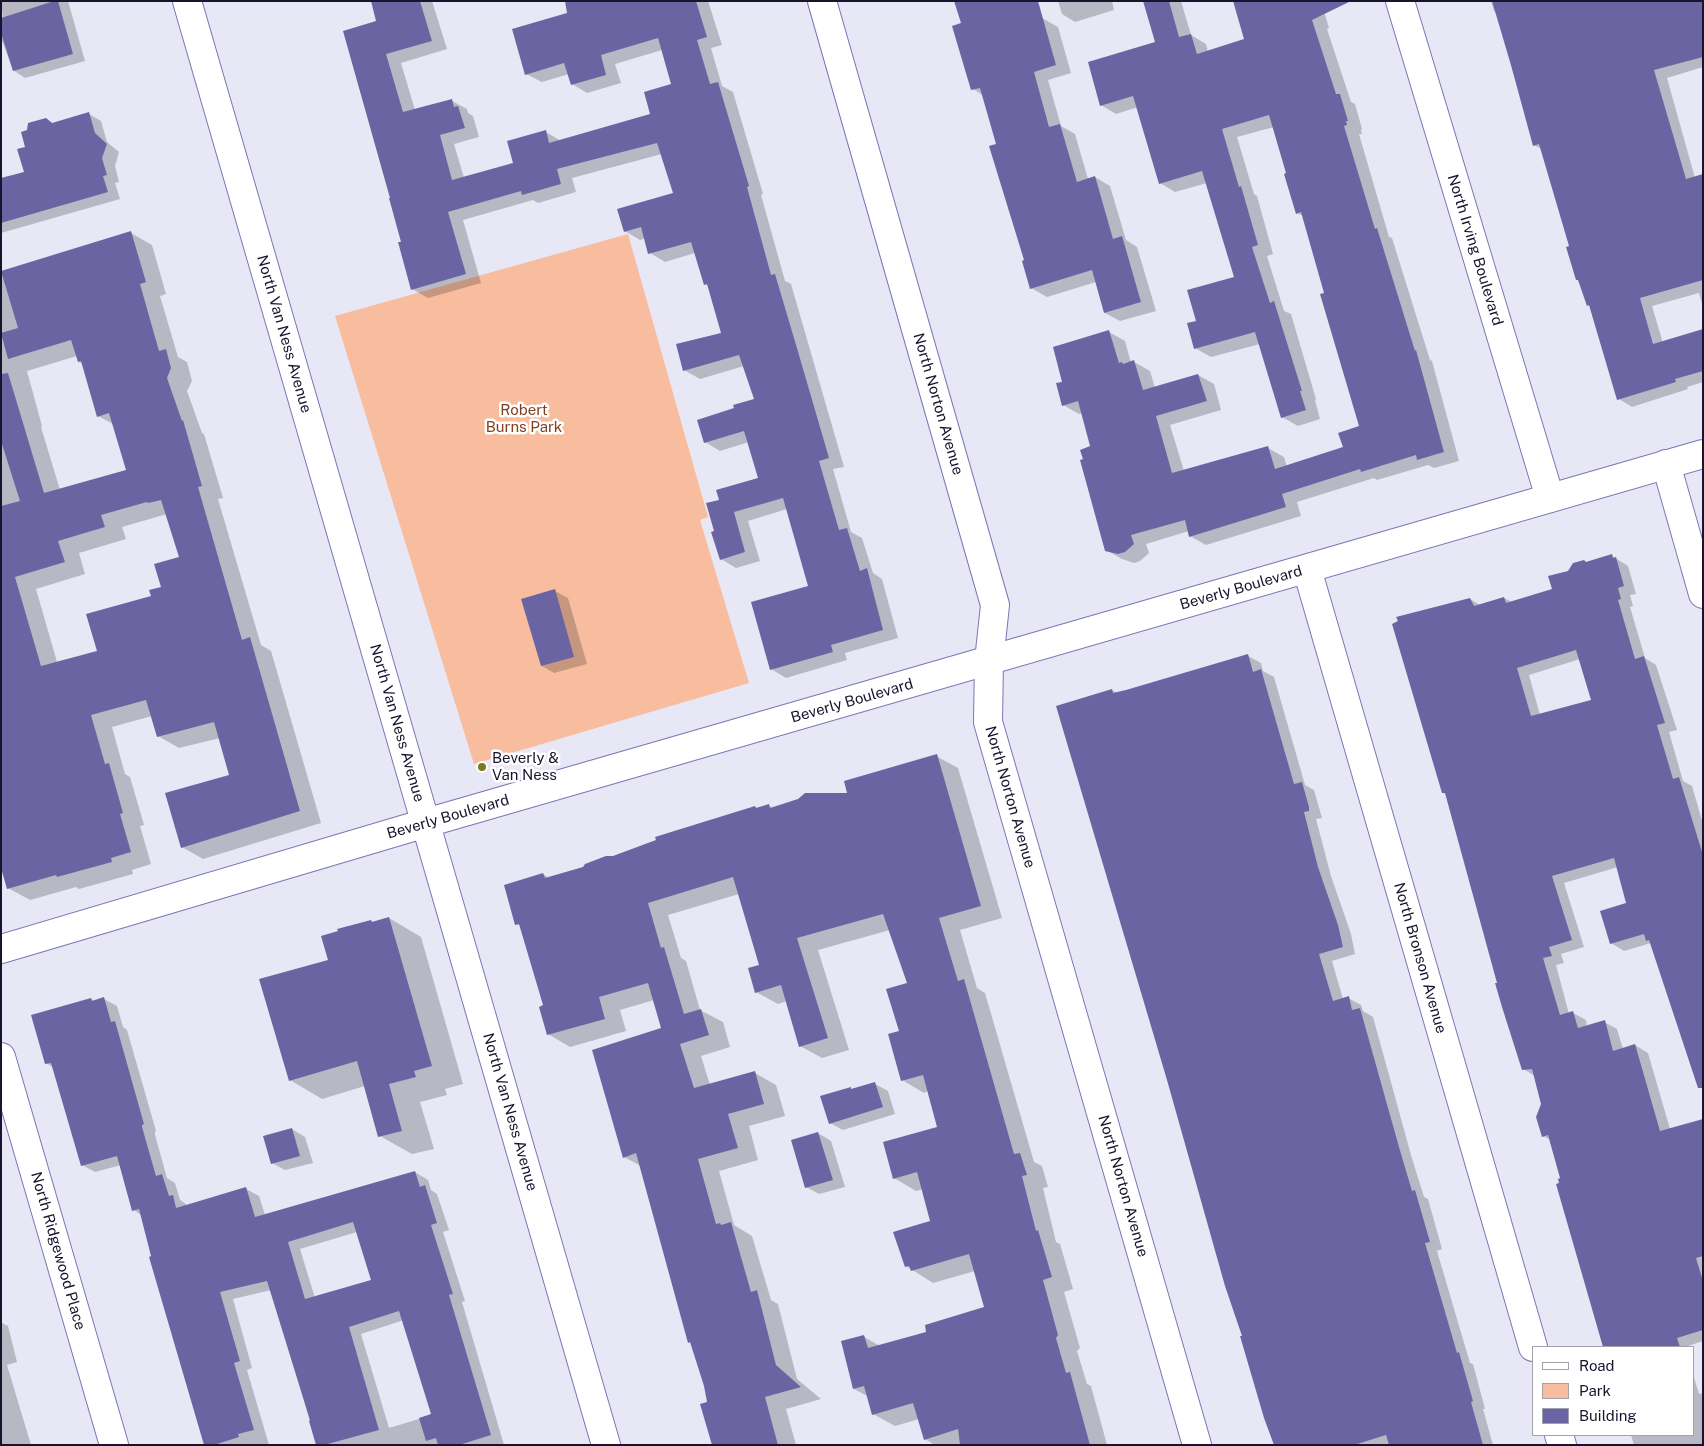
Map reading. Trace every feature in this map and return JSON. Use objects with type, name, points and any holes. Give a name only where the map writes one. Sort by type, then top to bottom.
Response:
[{"type":"street","name":"North Van Ness Avenue","points":[[187,1],[606,1445]]},
{"type":"street","name":"North Norton Avenue","points":[[822,1],[995,605],[989,661],[988,722],[1198,1445]]},
{"type":"street","name":"North Irving Boulevard","points":[[1400,1],[1550,498]]},
{"type":"street","name":"Beverly Boulevard","points":[[1,949],[426,823],[1703,454]]},
{"type":"street","points":[[1666,464],[1703,594]]},
{"type":"street","name":"North Bronson Avenue","points":[[1307,569],[1533,1346]]},
{"type":"street","name":"North Ridgewood Place","points":[[1,1057],[114,1445]]},
{"type":"green space","name":"Robert Burns Park","points":[[628,234],[708,517],[700,520],[749,683],[474,764],[335,316]]},
{"type":"building","points":[[58,1],[73,54],[13,71],[1,33],[1,18]]},
{"type":"building","points":[[371,1],[420,1],[432,41],[386,54],[403,112],[452,99],[454,107],[458,106],[465,128],[440,135],[452,180],[513,163],[507,141],[546,130],[549,143],[650,114],[644,92],[671,84],[658,38],[601,55],[606,75],[571,85],[564,63],[525,75],[512,29],[567,13],[565,1],[696,1],[707,37],[697,40],[710,84],[718,82],[749,186],[747,187],[771,275],[775,274],[829,458],[819,461],[839,530],[847,528],[860,571],[867,568],[883,630],[831,645],[833,652],[770,670],[751,602],[808,586],[783,498],[734,512],[745,552],[720,560],[711,532],[714,531],[706,503],[719,500],[716,490],[758,478],[744,431],[704,443],[697,420],[734,408],[733,405],[754,399],[739,355],[683,371],[676,344],[721,333],[707,284],[704,285],[691,242],[648,254],[641,227],[624,232],[617,209],[673,193],[657,143],[557,169],[561,184],[522,195],[521,191],[448,212],[466,274],[411,290],[398,242],[401,242],[390,198],[343,31],[376,21]]},
{"type":"building","points":[[954,1],[1038,1],[1056,65],[1034,72],[1049,127],[1060,124],[1077,182],[1095,176],[1113,239],[1122,236],[1141,302],[1104,313],[1092,270],[1030,289],[1022,261],[1024,260],[989,146],[996,144],[980,88],[971,90],[952,26],[961,23]]},
{"type":"building","points":[[1143,1],[1169,1],[1179,37],[1191,34],[1197,54],[1244,39],[1233,1],[1351,1],[1312,20],[1336,94],[1340,94],[1348,121],[1346,121],[1347,125],[1344,126],[1375,229],[1377,228],[1416,350],[1444,452],[1417,460],[1416,455],[1361,472],[1360,469],[1282,494],[1286,507],[1189,537],[1185,520],[1131,535],[1134,544],[1125,552],[1118,554],[1105,551],[1080,460],[1083,459],[1080,450],[1090,446],[1078,401],[1062,406],[1056,383],[1062,382],[1053,347],[1109,330],[1119,363],[1122,362],[1123,364],[1134,360],[1143,390],[1198,374],[1207,401],[1156,416],[1172,473],[1268,446],[1275,469],[1343,447],[1338,433],[1359,426],[1320,294],[1324,293],[1301,212],[1296,214],[1269,115],[1222,129],[1258,245],[1252,247],[1270,303],[1274,301],[1302,391],[1300,391],[1306,410],[1281,418],[1255,332],[1194,349],[1187,323],[1196,321],[1187,290],[1234,277],[1202,171],[1159,184],[1133,96],[1100,106],[1088,62],[1155,42]]},
{"type":"building","points":[[1492,1],[1703,1],[1703,57],[1654,70],[1686,179],[1703,174],[1703,280],[1640,298],[1653,344],[1703,329],[1703,371],[1675,379],[1676,382],[1617,400],[1589,305],[1587,306],[1578,280],[1576,280],[1566,247],[1569,246],[1539,144],[1533,146]]},
{"type":"building","points":[[89,112],[95,133],[107,144],[102,158],[107,175],[103,176],[108,192],[1,223],[1,178],[24,172],[17,149],[25,147],[21,132],[27,130],[28,123],[46,118],[52,123]]},
{"type":"building","points":[[131,231],[146,282],[140,284],[159,351],[166,349],[171,368],[167,378],[183,420],[202,486],[198,487],[242,640],[250,637],[300,811],[181,848],[165,793],[229,775],[214,722],[157,737],[146,700],[91,715],[105,764],[109,763],[123,813],[120,814],[131,852],[111,858],[112,862],[7,889],[1,868],[1,506],[20,501],[1,441],[1,374],[8,373],[44,493],[126,470],[109,413],[97,417],[81,361],[78,362],[71,340],[8,359],[1,333],[18,328],[1,271]],"holes":[[[161,500],[179,557],[154,564],[161,587],[149,590],[151,596],[86,614],[97,651],[41,666],[15,577],[65,562],[58,541],[105,527],[101,515]]]},
{"type":"building","points":[[1612,554],[1613,558],[1616,557],[1624,586],[1618,588],[1621,599],[1618,600],[1635,659],[1644,656],[1665,723],[1657,725],[1673,779],[1679,777],[1703,855],[1703,1088],[1698,1088],[1649,940],[1646,941],[1644,934],[1610,944],[1600,911],[1626,903],[1614,858],[1552,876],[1572,940],[1549,947],[1552,956],[1543,958],[1560,1015],[1573,1011],[1578,1028],[1605,1020],[1613,1051],[1635,1044],[1660,1131],[1703,1119],[1703,1256],[1696,1258],[1703,1281],[1703,1330],[1677,1338],[1680,1346],[1603,1346],[1556,1184],[1559,1183],[1558,1179],[1560,1178],[1548,1135],[1542,1137],[1536,1117],[1541,1104],[1532,1069],[1522,1070],[1502,1007],[1445,793],[1442,793],[1392,624],[1398,621],[1396,617],[1470,598],[1474,606],[1504,597],[1506,603],[1552,589],[1548,576],[1568,571],[1573,563],[1584,560],[1586,562]],"holes":[[[1576,650],[1591,700],[1531,716],[1517,668]]]},
{"type":"building","points":[[555,589],[574,657],[541,666],[521,599]]},
{"type":"building","points":[[1248,654],[1253,672],[1261,669],[1294,784],[1302,782],[1309,807],[1309,811],[1304,812],[1318,867],[1338,925],[1343,947],[1319,954],[1333,1001],[1349,996],[1352,1010],[1360,1008],[1412,1191],[1415,1190],[1430,1242],[1425,1243],[1457,1353],[1459,1352],[1483,1445],[1389,1445],[1386,1435],[1354,1445],[1274,1445],[1264,1418],[1240,1336],[1242,1336],[1225,1286],[1167,1080],[1056,706],[1112,689],[1113,693],[1126,690]]},
{"type":"building","points":[[937,754],[981,906],[939,918],[958,981],[964,979],[1014,1154],[1020,1153],[1027,1175],[1022,1176],[1036,1231],[1038,1230],[1052,1277],[1043,1280],[1058,1335],[1056,1338],[1066,1373],[1070,1372],[1090,1445],[960,1445],[958,1429],[924,1440],[913,1403],[872,1415],[864,1386],[853,1389],[841,1341],[864,1335],[868,1348],[926,1332],[925,1325],[984,1307],[969,1254],[911,1271],[909,1266],[905,1267],[893,1232],[930,1221],[917,1172],[893,1179],[883,1142],[937,1127],[923,1075],[901,1081],[888,1034],[899,1031],[886,989],[907,983],[883,914],[797,938],[828,1038],[799,1047],[781,985],[755,993],[748,968],[759,965],[733,877],[648,903],[661,948],[664,947],[684,1014],[701,1009],[709,1035],[680,1044],[694,1088],[755,1071],[764,1104],[728,1114],[738,1148],[698,1159],[716,1224],[720,1223],[721,1225],[731,1222],[751,1292],[757,1290],[776,1365],[801,1387],[765,1397],[778,1445],[712,1445],[700,1404],[707,1402],[704,1386],[690,1342],[688,1343],[636,1153],[623,1158],[592,1050],[661,1028],[648,983],[599,997],[605,1019],[547,1035],[539,1007],[543,1005],[519,924],[515,925],[504,885],[543,873],[545,878],[583,867],[585,864],[606,856],[613,856],[656,840],[655,837],[755,806],[756,808],[769,804],[770,808],[798,799],[805,793],[847,793],[844,781]]},
{"type":"building","points":[[389,917],[432,1066],[414,1071],[416,1077],[389,1084],[402,1131],[378,1137],[357,1061],[289,1081],[259,979],[328,960],[321,936],[338,931],[337,929]]},
{"type":"building","points":[[104,997],[111,1022],[115,1021],[144,1124],[142,1127],[156,1176],[162,1174],[169,1196],[173,1195],[176,1208],[246,1187],[255,1217],[415,1171],[420,1187],[425,1185],[437,1223],[431,1225],[453,1294],[449,1295],[491,1435],[459,1445],[438,1445],[436,1438],[426,1441],[419,1418],[431,1414],[399,1311],[349,1327],[379,1430],[324,1445],[316,1445],[267,1281],[220,1292],[240,1361],[234,1363],[254,1430],[238,1434],[239,1437],[214,1445],[204,1445],[149,1257],[151,1256],[139,1209],[132,1211],[117,1156],[81,1166],[51,1063],[45,1064],[31,1015],[91,998],[92,1001]],"holes":[[[353,1222],[371,1280],[305,1299],[288,1242]]]},
{"type":"building","points":[[875,1082],[883,1107],[829,1124],[820,1096]]},
{"type":"building","points":[[292,1128],[300,1156],[271,1164],[263,1136]]},
{"type":"building","points":[[818,1132],[833,1180],[805,1188],[791,1140]]},
{"type":"place","name":"Beverly & Van Ness","points":[[482,767]]}]
